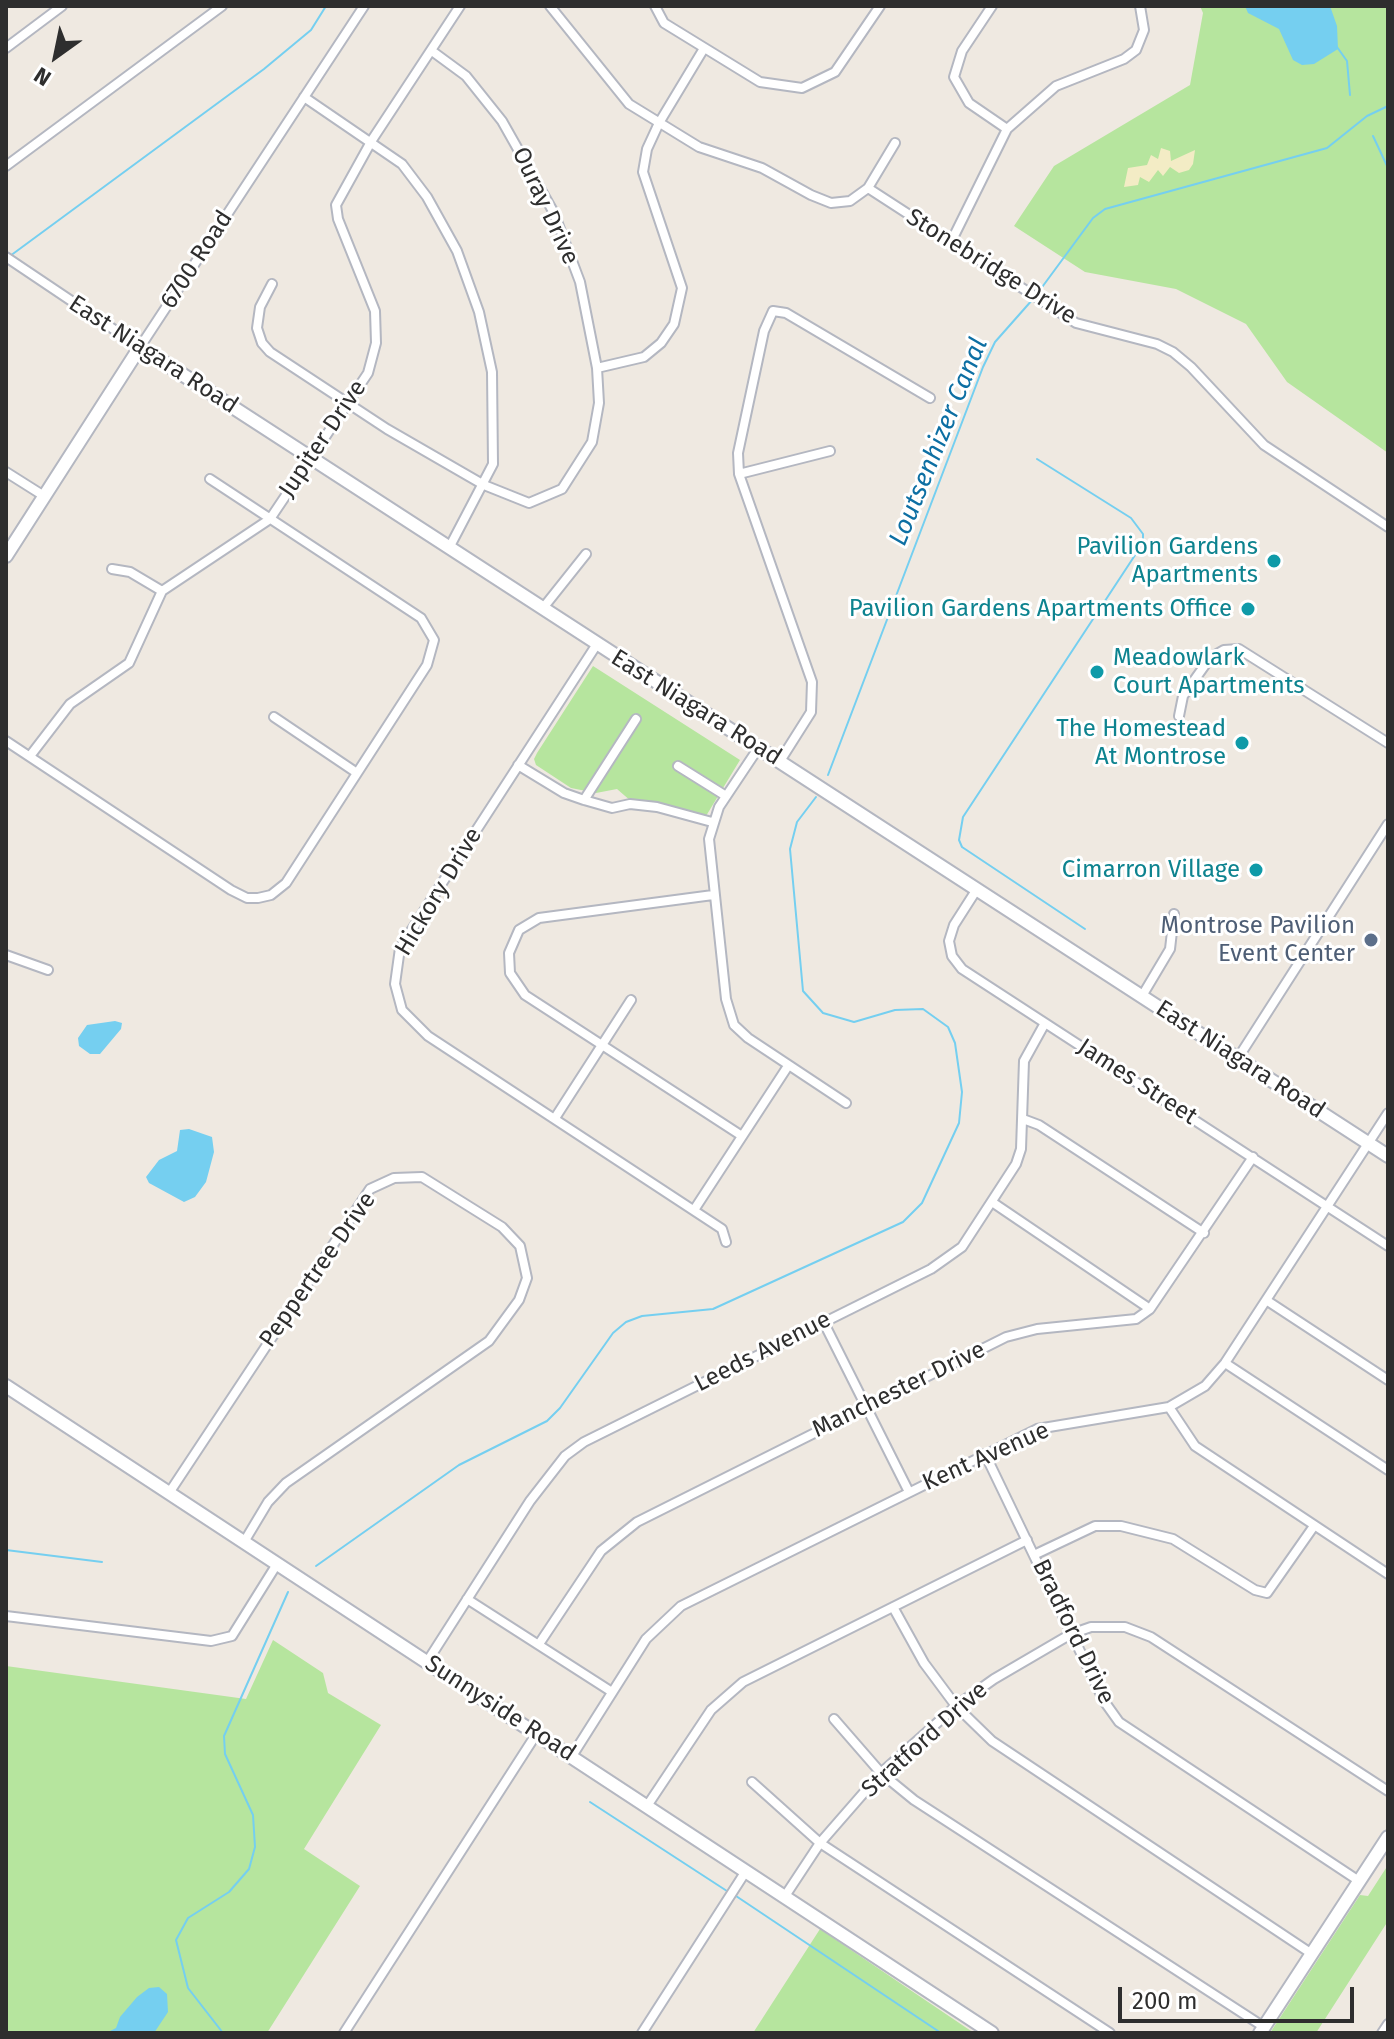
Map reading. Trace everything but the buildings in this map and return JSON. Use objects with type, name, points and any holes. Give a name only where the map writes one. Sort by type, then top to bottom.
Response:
[{"type":"street","points":[[6,48],[62,6]]},
{"type":"street","points":[[6,166],[222,6]]},
{"type":"street","name":"6700 Road","points":[[6,556],[364,6]]},
{"type":"street","name":"Jupiter Drive","points":[[162,591],[270,519],[368,373],[376,343],[375,311],[338,219],[336,205],[372,140],[460,6]]},
{"type":"street","points":[[550,6],[629,104],[699,147],[762,168],[831,203],[850,201],[868,188],[895,143]]},
{"type":"street","points":[[655,6],[664,23],[703,50],[760,82],[802,88],[835,72],[880,6]]},
{"type":"street","points":[[992,6],[962,51],[954,77],[969,103],[1007,129]]},
{"type":"street","points":[[951,242],[1007,129],[1056,86],[1124,59],[1136,50],[1144,30],[1140,6]]},
{"type":"street","points":[[597,368],[644,357],[661,343],[674,324],[681,305],[682,288],[643,172],[647,149],[659,123],[703,50]]},
{"type":"street","name":"Ouray Drive","points":[[272,284],[260,307],[257,328],[262,343],[348,404],[484,485],[529,503],[562,489],[592,442],[599,403],[597,368],[580,282],[554,213],[502,121],[466,76],[432,51]]},
{"type":"street","points":[[304,97],[372,140],[402,164],[427,197],[457,251],[479,312],[492,372],[493,464],[449,548]]},
{"type":"street","name":"Stonebridge Drive","points":[[868,188],[1076,323],[1157,344],[1173,352],[1264,445],[1388,527]]},
{"type":"street","name":"East Niagara Road","points":[[6,257],[312,459],[1388,1156]]},
{"type":"street","points":[[780,761],[811,712],[812,682],[739,474],[741,430],[764,331],[773,311],[786,313],[930,398]]},
{"type":"street","points":[[739,474],[830,451]]},
{"type":"street","points":[[6,472],[44,496]]},
{"type":"street","points":[[6,741],[231,890],[247,898],[258,898],[271,895],[286,883],[427,665],[434,640],[421,618],[210,479]]},
{"type":"street","points":[[543,608],[586,554]]},
{"type":"street","points":[[30,756],[70,704],[129,663],[162,591],[130,572],[112,569]]},
{"type":"street","name":"Hickory Drive","points":[[597,644],[400,948],[395,984],[402,1010],[421,1030],[722,1229],[726,1242]]},
{"type":"street","points":[[1179,716],[1183,696],[1210,658],[1224,650],[1239,649],[1388,743]]},
{"type":"street","points":[[274,717],[357,773]]},
{"type":"street","points":[[584,800],[636,719]]},
{"type":"street","points":[[759,747],[726,796],[712,822],[709,839],[726,999],[734,1025],[788,1066],[846,1103]]},
{"type":"street","points":[[518,765],[564,793],[584,800],[612,808],[630,804],[657,807],[712,822]]},
{"type":"street","points":[[678,766],[726,796]]},
{"type":"street","points":[[1238,1058],[1388,824]]},
{"type":"street","name":"James Street","points":[[977,889],[954,925],[949,941],[952,956],[962,969],[1388,1246]]},
{"type":"street","points":[[713,895],[539,918],[519,930],[509,953],[515,984],[742,1136]]},
{"type":"street","points":[[1142,996],[1170,949],[1174,914]]},
{"type":"street","points":[[6,955],[48,970]]},
{"type":"street","points":[[555,1118],[631,1000]]},
{"type":"street","name":"Leeds Avenue","points":[[427,1662],[530,1501],[565,1456],[584,1442],[946,1260],[962,1247],[1016,1164],[1021,1149],[1024,1061],[1045,1023]]},
{"type":"street","points":[[694,1210],[788,1066]]},
{"type":"street","name":"Kent Avenue","points":[[572,1756],[646,1639],[681,1606],[1037,1429],[1169,1407],[1205,1386],[1225,1363],[1388,1113]]},
{"type":"street","points":[[1023,1119],[1039,1125],[1204,1233]]},
{"type":"street","points":[[992,1202],[1150,1309],[1253,1157]]},
{"type":"street","name":"Peppertree Drive","points":[[169,1493],[370,1189],[394,1178],[422,1177],[502,1227],[520,1246],[527,1278],[519,1300],[489,1341],[286,1483],[268,1502],[244,1542]]},
{"type":"street","points":[[1266,1300],[1388,1380]]},
{"type":"street","name":"Manchester Drive","points":[[539,1644],[601,1551],[616,1536],[1006,1337],[1037,1329],[1136,1319],[1150,1309]]},
{"type":"street","points":[[823,1321],[868,1405],[909,1492]]},
{"type":"street","points":[[1225,1363],[1388,1470]]},
{"type":"street","name":"Sunnyside Road","points":[[6,1386],[992,2033]]},
{"type":"street","points":[[1169,1407],[1195,1446],[1388,1574]]},
{"type":"street","name":"Bradford Drive","points":[[985,1454],[1036,1554],[1104,1701],[1119,1722],[1359,1881]]},
{"type":"street","points":[[1036,1554],[1095,1526],[1121,1526],[1173,1539],[1255,1590],[1267,1593],[1314,1526]]},
{"type":"street","points":[[647,1806],[724,1696],[743,1682],[1027,1540]]},
{"type":"street","points":[[6,1616],[211,1641],[232,1636],[277,1564]]},
{"type":"street","points":[[467,1599],[612,1692]]},
{"type":"street","points":[[893,1607],[924,1663],[956,1706],[1015,1759],[1312,1954]]},
{"type":"street","name":"Stratford Drive","points":[[785,1896],[820,1843],[881,1773],[956,1706],[994,1679],[1071,1634],[1105,1625],[1125,1627],[1151,1637],[1388,1791]]},
{"type":"street","points":[[834,1719],[881,1773],[914,1800],[1262,2030],[1388,1837]]},
{"type":"street","points":[[344,2033],[537,1733]]},
{"type":"street","points":[[752,1782],[820,1843],[1110,2033]]},
{"type":"street","points":[[642,2033],[746,1871]]},
{"type":"street","points":[[1382,2033],[1388,2024]]},
{"type":"green space","points":[[1200,6],[1388,6],[1388,453],[1287,382],[1246,324],[1176,289],[1085,272],[1014,226],[1054,166],[1190,85],[1203,13]]},
{"type":"green space","points":[[593,666],[740,760],[706,816],[632,802],[617,789],[596,793],[571,788],[536,765],[534,759],[537,753]]},
{"type":"green space","points":[[273,1640],[323,1673],[328,1693],[381,1725],[304,1849],[360,1886],[267,2033],[6,2033],[6,1666],[246,1699]]},
{"type":"green space","points":[[1388,1865],[1388,1921],[1316,2033],[1270,2033],[1360,1895],[1368,1896]]},
{"type":"green space","points":[[820,1929],[974,2033],[753,2033]]},
{"type":"sand","points":[[1161,148],[1170,151],[1171,161],[1195,150],[1193,164],[1189,170],[1179,173],[1170,167],[1163,176],[1158,170],[1149,182],[1140,177],[1138,185],[1124,187],[1128,168],[1147,165],[1151,155],[1158,159]]},
{"type":"water","points":[[1245,6],[1330,6],[1337,26],[1338,49],[1314,64],[1302,65],[1293,60],[1279,29],[1248,13]]},
{"type":"water","points":[[122,1023],[121,1029],[100,1054],[90,1054],[79,1046],[78,1038],[87,1025]]},
{"type":"water","points":[[189,1129],[212,1137],[214,1152],[206,1182],[195,1197],[184,1202],[149,1183],[146,1177],[159,1160],[177,1151],[180,1130]]},
{"type":"water","points":[[159,1987],[167,1994],[168,2012],[154,2033],[106,2033],[116,2028],[120,2017],[137,1997],[149,1988]]},
{"type":"waterway","points":[[10,256],[264,69],[311,30],[326,6]]},
{"type":"waterway","points":[[1337,47],[1347,61],[1350,95]]},
{"type":"waterway","name":"Loutsenhizer Canal","points":[[1037,294],[1093,218],[1105,209],[1327,148],[1367,116],[1388,106]]},
{"type":"waterway","points":[[1373,136],[1388,168]]},
{"type":"waterway","name":"Loutsenhizer Canal","points":[[828,775],[983,367],[995,342],[1033,299]]},
{"type":"waterway","points":[[1037,459],[1131,518],[1143,534],[1143,543],[963,817],[959,840],[962,847],[1085,929]]},
{"type":"waterway","name":"Loutsenhizer Canal","points":[[316,1566],[459,1465],[547,1421],[560,1408],[613,1333],[626,1322],[642,1316],[713,1309],[903,1222],[922,1203],[959,1123],[962,1092],[955,1043],[948,1027],[923,1009],[895,1010],[854,1022],[823,1013],[803,991],[790,849],[797,822],[816,797]]},
{"type":"waterway","points":[[6,1550],[102,1562]]},
{"type":"waterway","name":"Loutsenhizer Canal","points":[[223,2033],[188,1988],[176,1940],[188,1918],[229,1892],[249,1869],[255,1847],[253,1815],[225,1754],[224,1736],[288,1592]]},
{"type":"waterway","points":[[590,1802],[730,1893]]},
{"type":"waterway","points":[[736,1896],[941,2033]]},
{"type":"place","name":"Pavilion Gardens Apartments","points":[[1274,561]]},
{"type":"place","name":"Pavilion Gardens Apartments Office","points":[[1248,609]]},
{"type":"place","name":"Meadowlark Court Apartments","points":[[1097,672]]},
{"type":"place","name":"The Homestead At Montrose","points":[[1242,743]]},
{"type":"place","name":"Cimarron Village","points":[[1256,870]]},
{"type":"place","name":"Montrose Pavilion Event Center","points":[[1371,940]]}]
